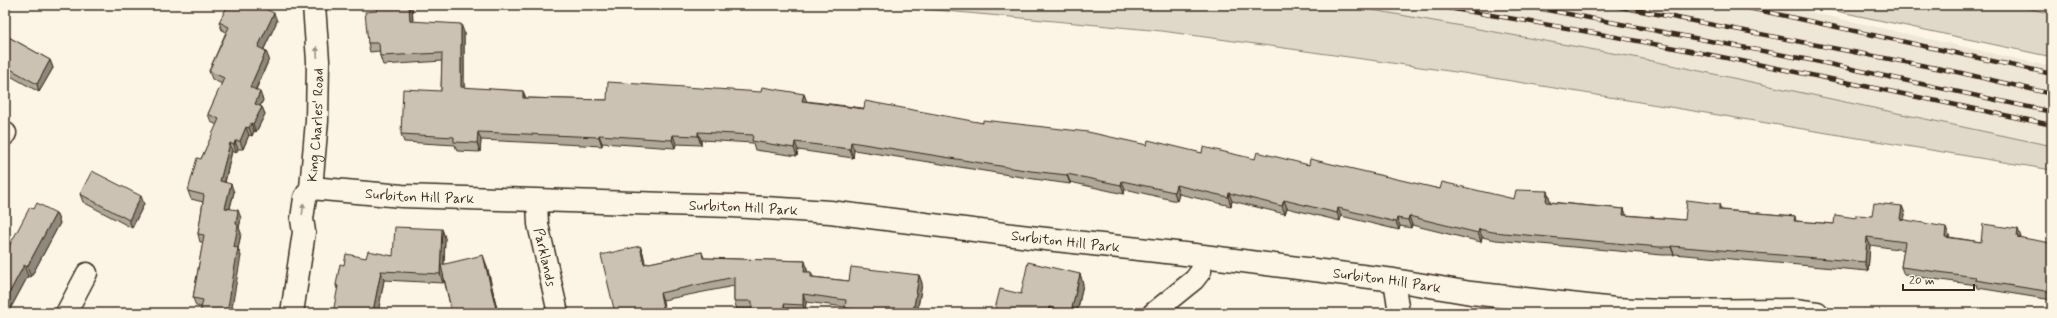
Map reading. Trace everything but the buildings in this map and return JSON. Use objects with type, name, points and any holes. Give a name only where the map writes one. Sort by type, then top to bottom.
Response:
[{"type":"street","name":"King Charles' Road","points":[[292,313],[304,232],[302,220],[305,198],[311,188],[318,61],[314,5]]},
{"type":"street","name":"Surbiton Hill Park","points":[[311,188],[402,196],[732,206],[830,212],[1037,238],[1203,256],[1394,280],[1471,293],[1615,309],[1817,313]]},
{"type":"street","name":"Parklands","points":[[537,201],[538,224],[558,313]]},
{"type":"street","points":[[1153,313],[1194,280],[1201,271],[1203,256]]},
{"type":"street","points":[[66,313],[87,273]]},
{"type":"street","points":[[1394,280],[1399,313]]},
{"type":"shaded area","points":[[881,5],[1345,5],[1634,57],[2052,146],[2052,170],[1463,73],[1162,31]]},
{"type":"shaded area","points":[[1345,5],[1780,5],[2052,67],[2052,146],[1634,57]]},
{"type":"shaded area","points":[[1808,5],[2014,5],[2052,14],[2052,57]]},
{"type":"railway","points":[[1428,5],[1585,31],[2052,125]]},
{"type":"railway","points":[[1521,5],[1815,61],[2052,112]]},
{"type":"railway","points":[[1610,5],[1957,72],[2052,94]]},
{"type":"railway","points":[[1735,5],[2052,74]]}]
